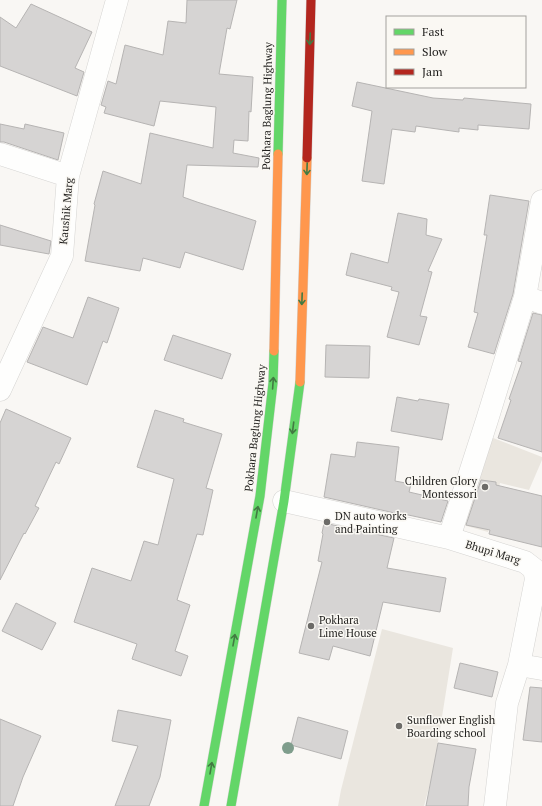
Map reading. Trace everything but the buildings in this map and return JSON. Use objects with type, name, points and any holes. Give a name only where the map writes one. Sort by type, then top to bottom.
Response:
[{"type":"highway","name":"Pokhara Baglung Highway","points":[[204,806],[260,496],[273,383],[282,0]]},
{"type":"highway","points":[[231,806],[284,501],[300,382],[311,0]]},
{"type":"street","name":"Kaushik Marg","points":[[2,380],[62,256],[68,176],[116,0]]},
{"type":"street","points":[[0,154],[68,176]]},
{"type":"street","points":[[449,538],[487,420],[534,300],[542,201]]},
{"type":"street","name":"Bhupi Marg","points":[[284,501],[449,538],[526,562],[534,569],[536,579],[519,665],[507,703],[495,806]]},
{"type":"street","points":[[519,665],[542,669]]},
{"type":"shaded area","name":"Children Glory Montessori","points":[[488,436],[542,457],[542,460],[529,490],[500,483],[488,532],[463,525]]},
{"type":"shaded area","name":"Sunflower English Boarding school","points":[[382,629],[453,648],[433,773],[424,806],[338,806],[341,790]]},
{"type":"traffic: fast","points":[[278,154],[282,0]]},
{"type":"traffic: fast","points":[[204,806],[260,496],[273,383],[274,351]]},
{"type":"traffic: fast","points":[[231,806],[284,501],[300,382]]},
{"type":"traffic: slow","points":[[274,351],[278,154]]},
{"type":"traffic: slow","points":[[300,382],[307,158]]},
{"type":"traffic: jam","points":[[307,158],[311,0]]},
{"type":"place","name":"Children Glory Montessori","points":[[485,487]]},
{"type":"place","name":"DN auto works and Painting","points":[[327,522]]},
{"type":"place","name":"Pokhara Lime House","points":[[311,626]]},
{"type":"place","name":"Sunflower English Boarding school","points":[[399,726]]}]
